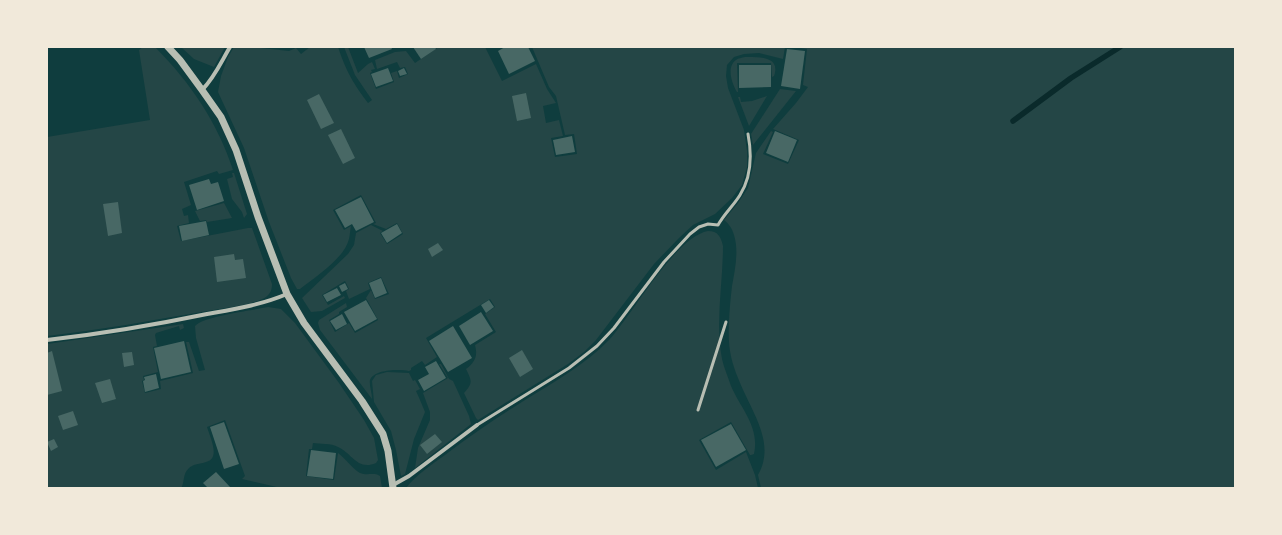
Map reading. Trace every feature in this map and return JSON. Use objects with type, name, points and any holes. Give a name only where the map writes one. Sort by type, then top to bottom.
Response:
[{"type":"street","points":[[168,47],[180,60],[221,117],[236,150],[258,217],[287,294],[304,323],[376,422],[383,434],[388,451],[393,487],[477,425]]},
{"type":"street","points":[[202,90],[215,75],[230,47]]},
{"type":"street","points":[[47,340],[95,334],[186,319],[269,302],[287,294]]},
{"type":"lane","points":[[477,425],[569,368],[598,346],[614,328],[664,262],[690,234],[699,227],[708,224],[718,225],[740,195],[748,178],[751,153],[748,134]]},
{"type":"lane","points":[[698,410],[726,322]]},
{"type":"shaded area","points":[[143,47],[155,47],[180,74],[202,104],[227,153],[233,170],[219,174],[217,171],[184,182],[191,205],[182,209],[184,216],[188,215],[189,223],[177,226],[181,241],[252,228],[272,284],[271,289],[266,297],[238,306],[107,328],[47,336],[47,137],[150,120],[139,50]]},
{"type":"shaded area","points":[[181,47],[225,47],[214,67],[194,59]]},
{"type":"shaded area","points":[[234,47],[251,47],[289,51],[296,48],[301,54],[310,47],[338,47],[350,76],[368,103],[372,100],[355,75],[344,47],[348,47],[358,73],[372,62],[375,69],[371,70],[372,72],[370,73],[376,89],[394,82],[391,73],[397,71],[399,78],[408,74],[405,67],[400,68],[397,62],[377,69],[375,60],[395,52],[406,51],[415,63],[437,48],[436,47],[485,47],[502,81],[536,64],[547,89],[556,103],[543,106],[546,123],[559,120],[563,136],[551,138],[555,157],[577,154],[574,134],[565,135],[556,96],[549,87],[532,47],[785,47],[783,59],[759,53],[744,54],[734,57],[727,65],[726,76],[728,88],[744,130],[747,151],[747,167],[742,185],[732,198],[715,214],[693,225],[654,264],[596,340],[584,352],[568,364],[478,420],[464,393],[471,382],[466,369],[472,364],[475,358],[475,345],[496,332],[485,314],[495,307],[490,299],[426,338],[437,357],[425,365],[422,361],[409,371],[388,371],[372,376],[370,382],[372,399],[320,330],[318,323],[319,320],[346,303],[347,307],[329,320],[335,332],[349,323],[355,333],[378,320],[366,298],[371,290],[375,299],[389,294],[381,277],[368,283],[370,289],[349,299],[346,291],[349,289],[345,281],[322,295],[328,305],[344,296],[345,298],[322,311],[311,312],[302,298],[348,254],[354,245],[356,233],[371,225],[383,231],[380,233],[387,244],[403,234],[397,223],[386,229],[373,224],[376,223],[361,195],[333,210],[344,230],[351,226],[349,239],[341,254],[321,273],[300,289],[297,289],[291,278],[269,222],[244,148],[218,92],[221,76],[228,57]]},
{"type":"shaded area","points":[[794,47],[1235,47],[1235,488],[761,488],[758,475],[763,465],[764,444],[762,434],[736,373],[730,351],[729,319],[736,260],[736,247],[732,230],[724,220],[748,188],[756,153],[771,131],[773,132],[763,154],[788,164],[799,140],[773,129],[808,87],[803,85],[807,49]]},
{"type":"shaded area","points":[[756,57],[772,61],[775,69],[774,76],[772,77],[771,63],[737,63],[737,92],[733,85],[731,67],[737,59]]},
{"type":"shaded area","points":[[780,89],[796,91],[753,145],[751,134]]},
{"type":"shaded area","points":[[767,96],[749,126],[738,97],[740,97],[741,102],[752,101]]},
{"type":"shaded area","points":[[232,173],[234,173],[247,214],[244,218],[242,212],[232,199],[227,179],[233,177]]},
{"type":"shaded area","points":[[224,203],[232,218],[207,222],[206,220],[200,221],[195,211]]},
{"type":"shaded area","points":[[708,231],[717,233],[723,246],[719,317],[722,359],[731,386],[752,427],[755,444],[754,454],[750,455],[731,422],[699,440],[716,470],[746,452],[755,475],[758,488],[406,488],[424,470],[465,440],[569,372],[600,349],[619,328],[669,261],[695,236]]},
{"type":"shaded area","points":[[268,307],[281,309],[295,323],[339,383],[364,420],[374,438],[378,460],[376,463],[369,465],[359,463],[343,450],[335,446],[313,443],[312,449],[309,449],[306,476],[334,480],[338,453],[360,473],[375,474],[380,476],[382,488],[281,488],[242,479],[245,476],[225,420],[207,427],[214,452],[213,457],[206,462],[189,468],[185,473],[181,488],[47,488],[47,344],[183,324],[184,328],[180,330],[179,326],[156,333],[157,346],[153,347],[158,372],[143,376],[144,380],[142,381],[145,393],[161,389],[160,381],[193,373],[186,342],[189,342],[199,371],[205,370],[196,338],[195,326],[200,322],[218,316]]},
{"type":"shaded area","points":[[439,364],[441,364],[449,379],[453,381],[469,416],[471,424],[415,468],[418,448],[430,420],[430,412],[423,393],[448,378]]},
{"type":"shaded area","points":[[387,372],[409,373],[413,381],[415,380],[420,389],[416,391],[425,412],[414,439],[405,474],[401,476],[391,431],[374,402],[372,381],[376,375]]},
{"type":"building","points":[[364,47],[391,47],[392,49],[369,58]]},
{"type":"building","points":[[413,47],[435,47],[436,49],[421,59]]},
{"type":"building","points":[[505,47],[528,47],[535,61],[509,74],[498,51]]},
{"type":"building","points":[[787,49],[805,51],[800,89],[781,86]]},
{"type":"building","points":[[739,65],[771,65],[771,87],[739,88]]},
{"type":"building","points":[[388,68],[393,81],[376,87],[371,74]]},
{"type":"building","points":[[404,68],[407,74],[400,76],[398,71]]},
{"type":"building","points":[[526,93],[531,118],[517,121],[512,96]]},
{"type":"building","points":[[319,94],[334,123],[321,129],[307,100]]},
{"type":"building","points":[[341,129],[355,158],[343,164],[328,135]]},
{"type":"building","points":[[775,131],[797,140],[788,162],[766,153]]},
{"type":"building","points":[[572,136],[575,152],[556,155],[553,140]]},
{"type":"building","points":[[209,179],[211,184],[218,182],[224,201],[197,210],[189,185]]},
{"type":"building","points":[[361,197],[374,222],[356,231],[352,224],[345,228],[335,210]]},
{"type":"building","points":[[118,202],[122,233],[108,236],[103,204]]},
{"type":"building","points":[[206,221],[209,235],[182,241],[179,226]]},
{"type":"building","points":[[397,224],[402,233],[387,243],[381,233]]},
{"type":"building","points":[[438,243],[443,250],[432,257],[428,249]]},
{"type":"building","points":[[234,254],[235,260],[243,259],[246,278],[217,282],[214,257]]},
{"type":"building","points":[[381,278],[387,293],[375,298],[369,283]]},
{"type":"building","points":[[345,283],[348,289],[342,292],[339,286]]},
{"type":"building","points":[[337,288],[341,295],[327,302],[323,295]]},
{"type":"building","points":[[366,300],[377,319],[355,331],[344,312]]},
{"type":"building","points":[[489,300],[494,307],[486,313],[481,305]]},
{"type":"building","points":[[481,312],[493,331],[470,345],[459,326]]},
{"type":"building","points":[[342,314],[347,324],[336,330],[330,321]]},
{"type":"building","points":[[453,326],[472,358],[448,372],[429,341]]},
{"type":"building","points":[[184,341],[191,372],[161,379],[154,348]]},
{"type":"building","points":[[522,350],[533,369],[520,377],[509,358]]},
{"type":"building","points":[[52,351],[62,391],[47,395],[47,353]]},
{"type":"building","points":[[132,352],[134,365],[124,367],[122,353]]},
{"type":"building","points":[[436,361],[446,378],[424,391],[418,380],[429,374],[425,367]]},
{"type":"building","points":[[156,374],[159,388],[145,392],[143,381],[145,380],[144,377]]},
{"type":"building","points":[[110,379],[116,399],[102,403],[95,383]]},
{"type":"building","points":[[73,411],[78,425],[63,430],[58,416]]},
{"type":"building","points":[[224,422],[239,464],[224,469],[210,427]]},
{"type":"building","points":[[731,424],[746,450],[716,467],[701,440]]},
{"type":"building","points":[[435,434],[442,442],[427,454],[420,445]]},
{"type":"building","points":[[54,439],[58,447],[51,451],[47,442]]},
{"type":"building","points":[[311,450],[336,453],[333,479],[307,476]]},
{"type":"building","points":[[216,472],[231,488],[208,488],[203,483]]},
{"type":"waterway","points":[[1013,121],[1071,78],[1120,47]]}]
